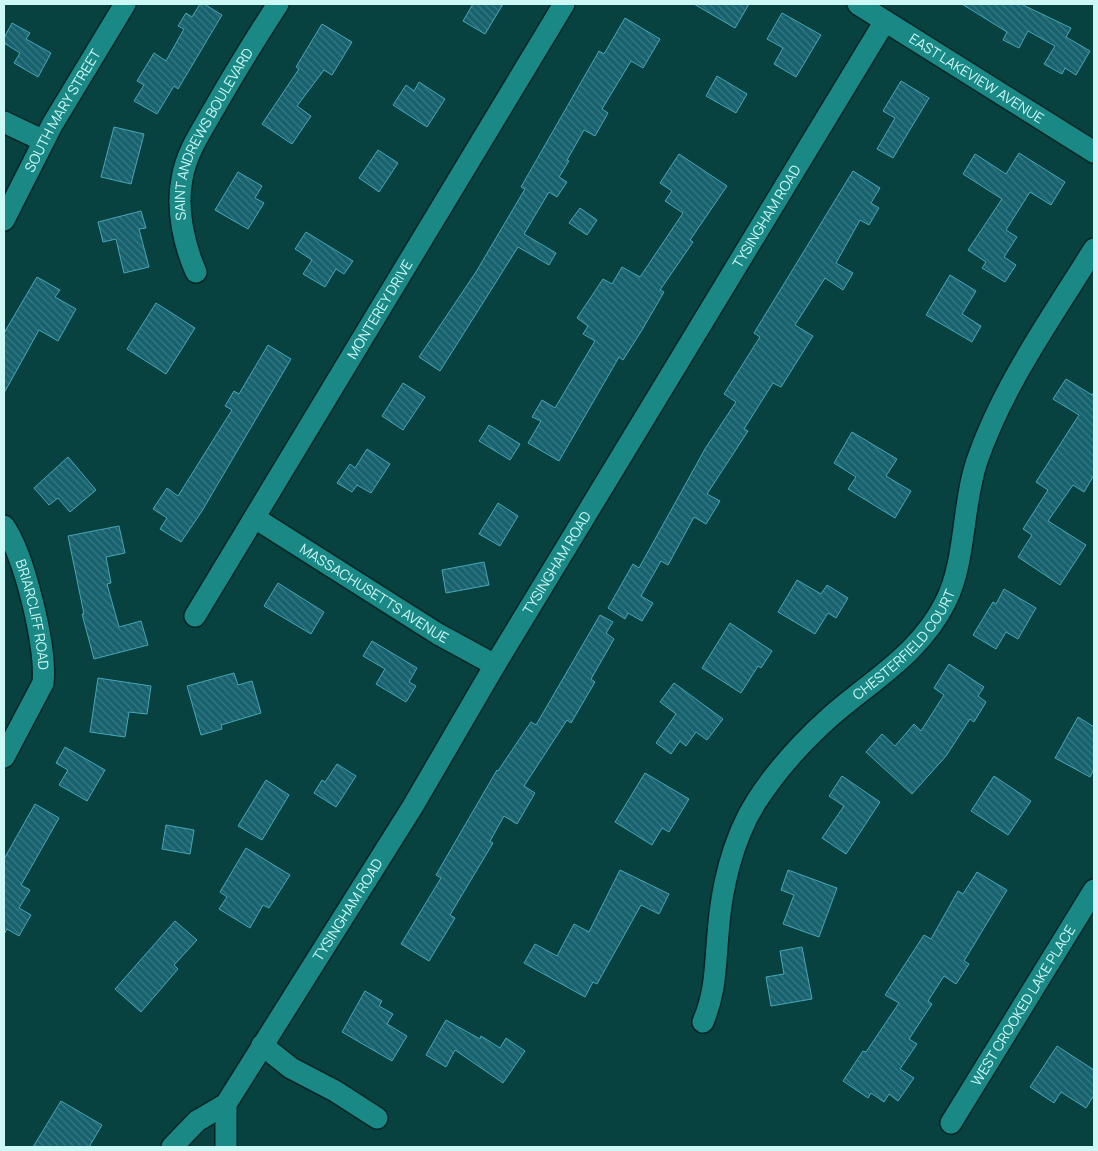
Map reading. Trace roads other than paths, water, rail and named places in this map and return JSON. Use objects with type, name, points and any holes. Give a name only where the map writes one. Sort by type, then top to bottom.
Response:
[{"type":"street","name":"SOUTH MARY STREET","points":[[4,220],[44,141],[125,4]]},
{"type":"street","name":"SAINT ANDREWS BOULEVARD","points":[[196,272],[184,237],[180,207],[181,181],[186,162],[244,56],[278,4]]},
{"type":"street","name":"MONTEREY DRIVE","points":[[195,616],[564,4]]},
{"type":"street","name":"EAST LAKEVIEW AVENUE","points":[[860,4],[1094,152]]},
{"type":"street","name":"TYSINGHAM ROAD","points":[[226,1104],[413,806],[495,666],[886,21]]},
{"type":"street","points":[[4,122],[44,141]]},
{"type":"street","name":"CHESTERFIELD COURT","points":[[703,1022],[715,985],[718,934],[724,885],[739,836],[754,804],[769,782],[798,749],[830,718],[892,668],[916,645],[938,617],[947,599],[956,572],[966,501],[989,428],[1012,382],[1094,249]]},
{"type":"street","name":"MASSACHUSETTS AVENUE","points":[[255,518],[438,634],[495,666]]},
{"type":"street","name":"BRIARCLIFF ROAD","points":[[4,526],[12,539],[21,562],[40,640],[44,671],[43,683],[4,757]]},
{"type":"street","name":"WEST CROOKED LAKE PLACE","points":[[952,1123],[1094,890]]},
{"type":"street","points":[[262,1045],[291,1068],[335,1091],[377,1118]]},
{"type":"street","points":[[172,1147],[197,1121],[226,1104]]},
{"type":"street","points":[[226,1104],[226,1147]]}]
